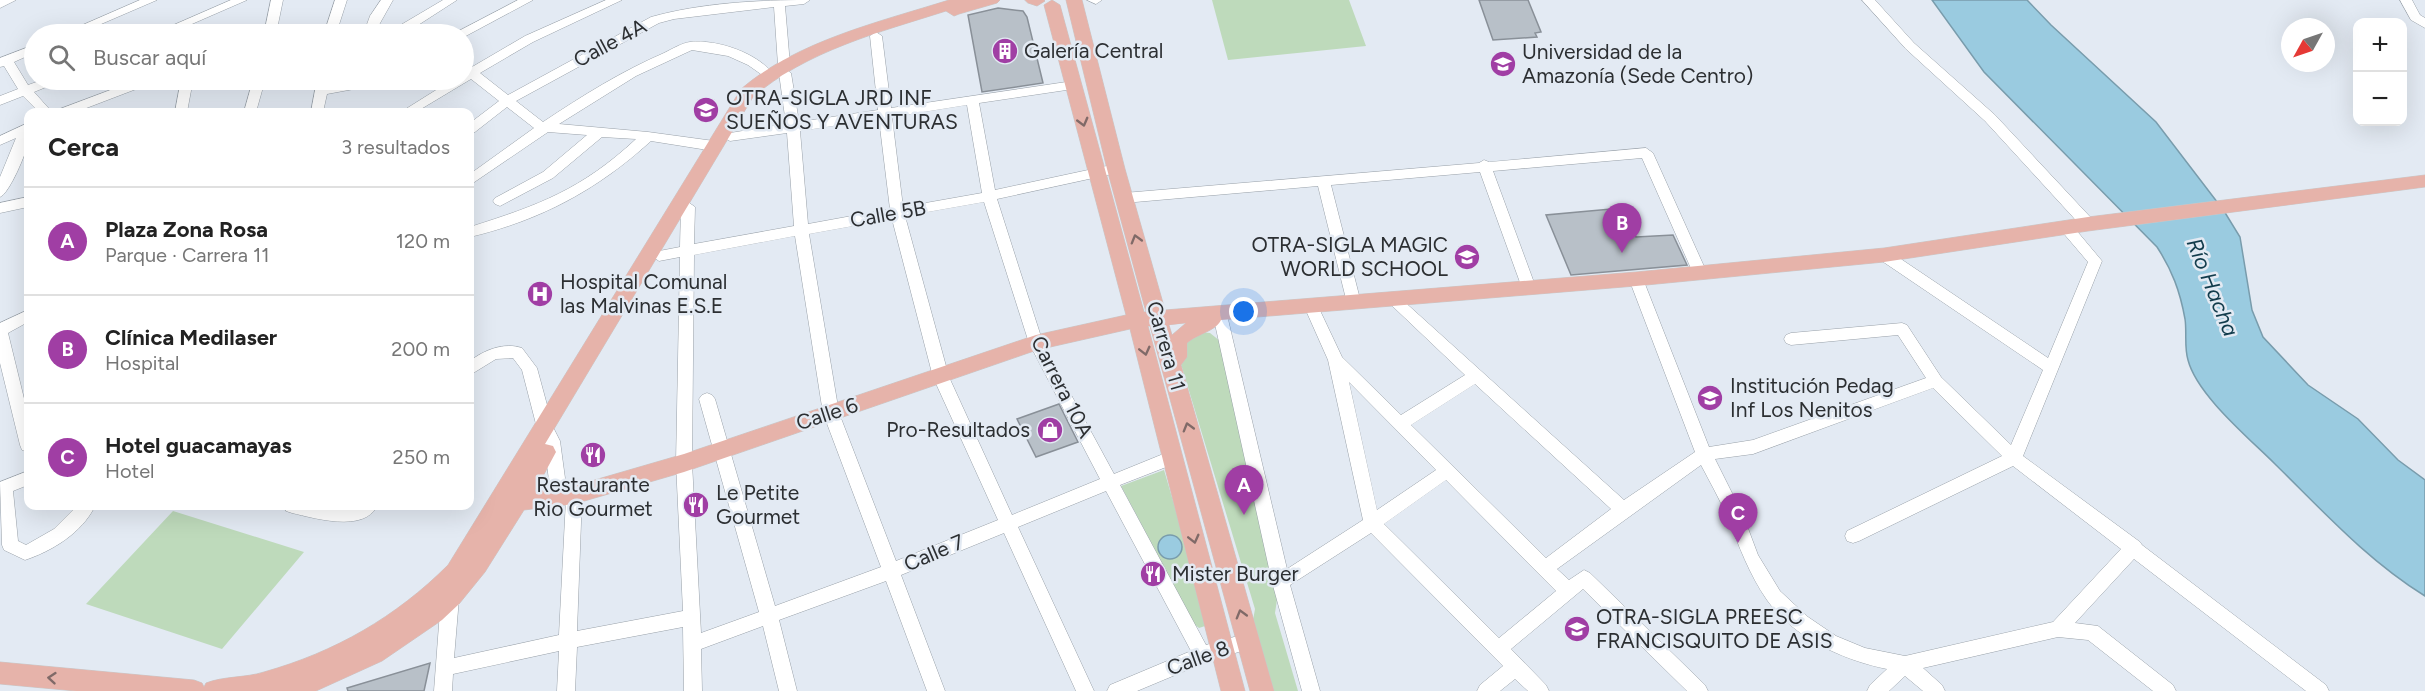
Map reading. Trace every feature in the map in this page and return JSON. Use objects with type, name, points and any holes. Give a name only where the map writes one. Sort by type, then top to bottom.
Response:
[{"type":"main road","points":[[779,71],[876,36],[992,0]]},
{"type":"main road","points":[[1039,1],[1072,0]]},
{"type":"main road","name":"Carrera 11","points":[[1072,0],[1116,169],[1262,691]]},
{"type":"main road","points":[[214,691],[258,685],[321,664],[374,637],[438,592],[456,572],[548,434],[659,256],[688,207],[747,93],[779,71],[870,30],[959,1]]},
{"type":"main road","name":"Carrera 11","points":[[1039,1],[1073,85],[1137,320],[1233,691]]},
{"type":"main road","points":[[285,691],[317,685],[384,647],[423,621],[450,598],[471,573],[515,502],[548,434],[722,141]]},
{"type":"main road","name":"Calle 6","points":[[515,502],[567,495],[684,463],[1036,343],[1137,320],[1220,315],[1636,279],[1884,255],[2096,223],[2425,181]]},
{"type":"main road","points":[[1170,362],[1177,357],[1174,346],[1179,338],[1220,315]]},
{"type":"main road","points":[[0,673],[194,691]]},
{"type":"street","points":[[0,4],[10,0]]},
{"type":"street","points":[[92,24],[151,0]]},
{"type":"street","points":[[183,24],[241,0]]},
{"type":"street","points":[[272,24],[277,0]]},
{"type":"street","points":[[333,24],[341,0]]},
{"type":"street","points":[[373,24],[387,0]]},
{"type":"street","points":[[416,24],[429,11],[452,0]]},
{"type":"street","points":[[474,26],[527,0]]},
{"type":"street","points":[[474,69],[593,4],[616,0]]},
{"type":"street","name":"Calle 4A","points":[[474,126],[507,101],[654,20],[673,15],[804,0]]},
{"type":"street","points":[[1868,0],[1910,46],[1990,118],[2096,223]]},
{"type":"street","points":[[2406,0],[2415,16],[2425,24]]},
{"type":"street","points":[[780,2],[779,71],[792,127],[801,229],[831,413],[936,691]]},
{"type":"street","points":[[876,36],[897,212],[941,377],[1085,691]]},
{"type":"street","points":[[474,177],[542,127],[597,93],[690,46],[706,46],[779,71]]},
{"type":"street","points":[[24,53],[3,61],[24,90]]},
{"type":"street","points":[[474,80],[542,127],[722,141],[792,127],[1073,85]]},
{"type":"street","points":[[75,108],[122,90]]},
{"type":"street","points":[[182,108],[185,90]]},
{"type":"street","points":[[251,108],[256,90]]},
{"type":"street","points":[[318,108],[321,90]]},
{"type":"street","points":[[412,108],[440,90]]},
{"type":"street","points":[[0,101],[25,91],[42,108]]},
{"type":"street","name":"Carrera 10A","points":[[972,100],[989,196],[1036,343],[1111,480],[1202,655]]},
{"type":"street","points":[[0,141],[24,129]]},
{"type":"street","points":[[500,201],[548,175],[599,132]]},
{"type":"street","points":[[474,231],[546,207],[571,194],[621,162],[648,136]]},
{"type":"street","points":[[0,147],[24,151],[0,192]]},
{"type":"street","points":[[1124,198],[1484,165],[1646,153],[1700,273]]},
{"type":"street","points":[[1484,165],[1529,288]]},
{"type":"street","name":"Calle 5B","points":[[659,256],[989,196],[1116,169]]},
{"type":"street","points":[[1323,180],[1354,303]]},
{"type":"street","points":[[0,208],[24,203]]},
{"type":"street","points":[[688,207],[684,463],[692,616],[693,691]]},
{"type":"street","points":[[1853,536],[2014,458],[2095,261],[2066,228]]},
{"type":"street","points":[[1884,255],[2051,368]]},
{"type":"street","points":[[1636,279],[1704,454],[1735,515],[1751,558],[1774,596],[1802,623],[1830,642],[1865,656],[1905,664],[2058,629],[2092,632],[2167,691]]},
{"type":"street","points":[[1393,300],[1623,510]]},
{"type":"street","points":[[1311,306],[1336,360],[1372,523],[1540,691]]},
{"type":"street","points":[[1220,315],[1281,582],[1311,691]]},
{"type":"street","points":[[24,318],[0,331],[24,429]]},
{"type":"street","points":[[1791,339],[1902,329],[1936,381],[2014,458],[2134,547],[2320,691]]},
{"type":"street","points":[[474,366],[485,357],[502,351],[517,352],[529,368],[567,495],[566,691]]},
{"type":"street","points":[[1336,360],[1547,567],[1568,591]]},
{"type":"street","points":[[1401,423],[1476,375]]},
{"type":"street","points":[[1547,567],[1623,510],[1704,454],[1753,447],[1936,381]]},
{"type":"street","points":[[707,399],[770,617],[788,691]]},
{"type":"street","name":"Calle 7","points":[[693,644],[891,571],[1111,480],[1173,457]]},
{"type":"street","points":[[1281,582],[1448,470]]},
{"type":"street","points":[[24,480],[2,488],[10,545],[25,553],[42,548],[66,531],[84,510]]},
{"type":"street","points":[[312,510],[341,516],[363,510]]},
{"type":"street","points":[[2058,629],[2134,547]]},
{"type":"street","points":[[1498,649],[1584,579],[1699,691]]},
{"type":"street","points":[[443,691],[450,598]]},
{"type":"street","points":[[445,668],[692,616]]},
{"type":"street","name":"Calle 8","points":[[1116,691],[1202,655],[1248,641]]},
{"type":"street","points":[[1876,691],[1905,664]]},
{"type":"street","points":[[1905,664],[1936,691]]},
{"type":"street","points":[[1486,691],[1516,667]]},
{"type":"green space","points":[[1212,0],[1349,0],[1366,46],[1228,60]]},
{"type":"green space","points":[[1200,332],[1210,333],[1220,341],[1278,593],[1275,613],[1298,691],[1272,691],[1252,626],[1255,609],[1177,351]]},
{"type":"green space","points":[[1164,470],[1208,620],[1208,625],[1199,628],[1194,624],[1121,486]]},
{"type":"green space","points":[[173,511],[304,552],[222,649],[86,604]]},
{"type":"water","name":"Río Hacha","points":[[1932,0],[2027,0],[2156,122],[2224,211],[2240,237],[2252,310],[2263,337],[2308,385],[2358,419],[2398,460],[2425,480],[2425,596],[2384,567],[2346,534],[2238,429],[2213,401],[2193,373],[2188,360],[2181,299],[2175,281],[2157,247],[1984,72]]},
{"type":"water","points":[[1170,535],[1179,538],[1182,547],[1179,556],[1170,559],[1161,556],[1158,547],[1161,538]]},
{"type":"building","points":[[1479,0],[1528,0],[1541,32],[1535,33],[1537,37],[1493,40]]},
{"type":"building","name":"Galería Central","points":[[998,8],[1023,11],[1027,17],[1043,83],[982,92],[968,15]]},
{"type":"building","points":[[1622,208],[1636,237],[1673,235],[1687,265],[1571,275],[1546,215]]},
{"type":"building","name":"Pro-Resultados","points":[[1059,404],[1078,442],[1036,457],[1017,419]]},
{"type":"building","points":[[430,663],[424,691],[348,691],[347,688]]},
{"type":"place","name":"Galería Central","points":[[1005,51]]},
{"type":"place","name":"Universidad de la Amazonía (Sede Centro)","points":[[1503,64]]},
{"type":"place","name":"OTRA-SIGLA JRD INF SUEÑOS Y AVENTURAS","points":[[706,110]]},
{"type":"place","name":"Clínica Medilaser","points":[[1622,253]]},
{"type":"place","name":"OTRA-SIGLA MAGIC WORLD SCHOOL","points":[[1467,257]]},
{"type":"place","name":"Hospital Comunal las Malvinas E.S.E","points":[[540,294]]},
{"type":"place","name":"Institución Pedag Inf Los Nenitos","points":[[1710,398]]},
{"type":"place","name":"Pro-Resultados","points":[[1050,430]]},
{"type":"place","name":"Restaurante Rio Gourmet","points":[[593,455]]},
{"type":"place","name":"Le Petite Gourmet","points":[[696,505]]},
{"type":"place","name":"Plaza Zona Rosa","points":[[1244,515]]},
{"type":"place","name":"Hotel guacamayas","points":[[1738,543]]},
{"type":"place","name":"Mister Burger","points":[[1153,574]]},
{"type":"place","name":"OTRA-SIGLA PREESC FRANCISQUITO DE ASIS","points":[[1577,629]]}]
